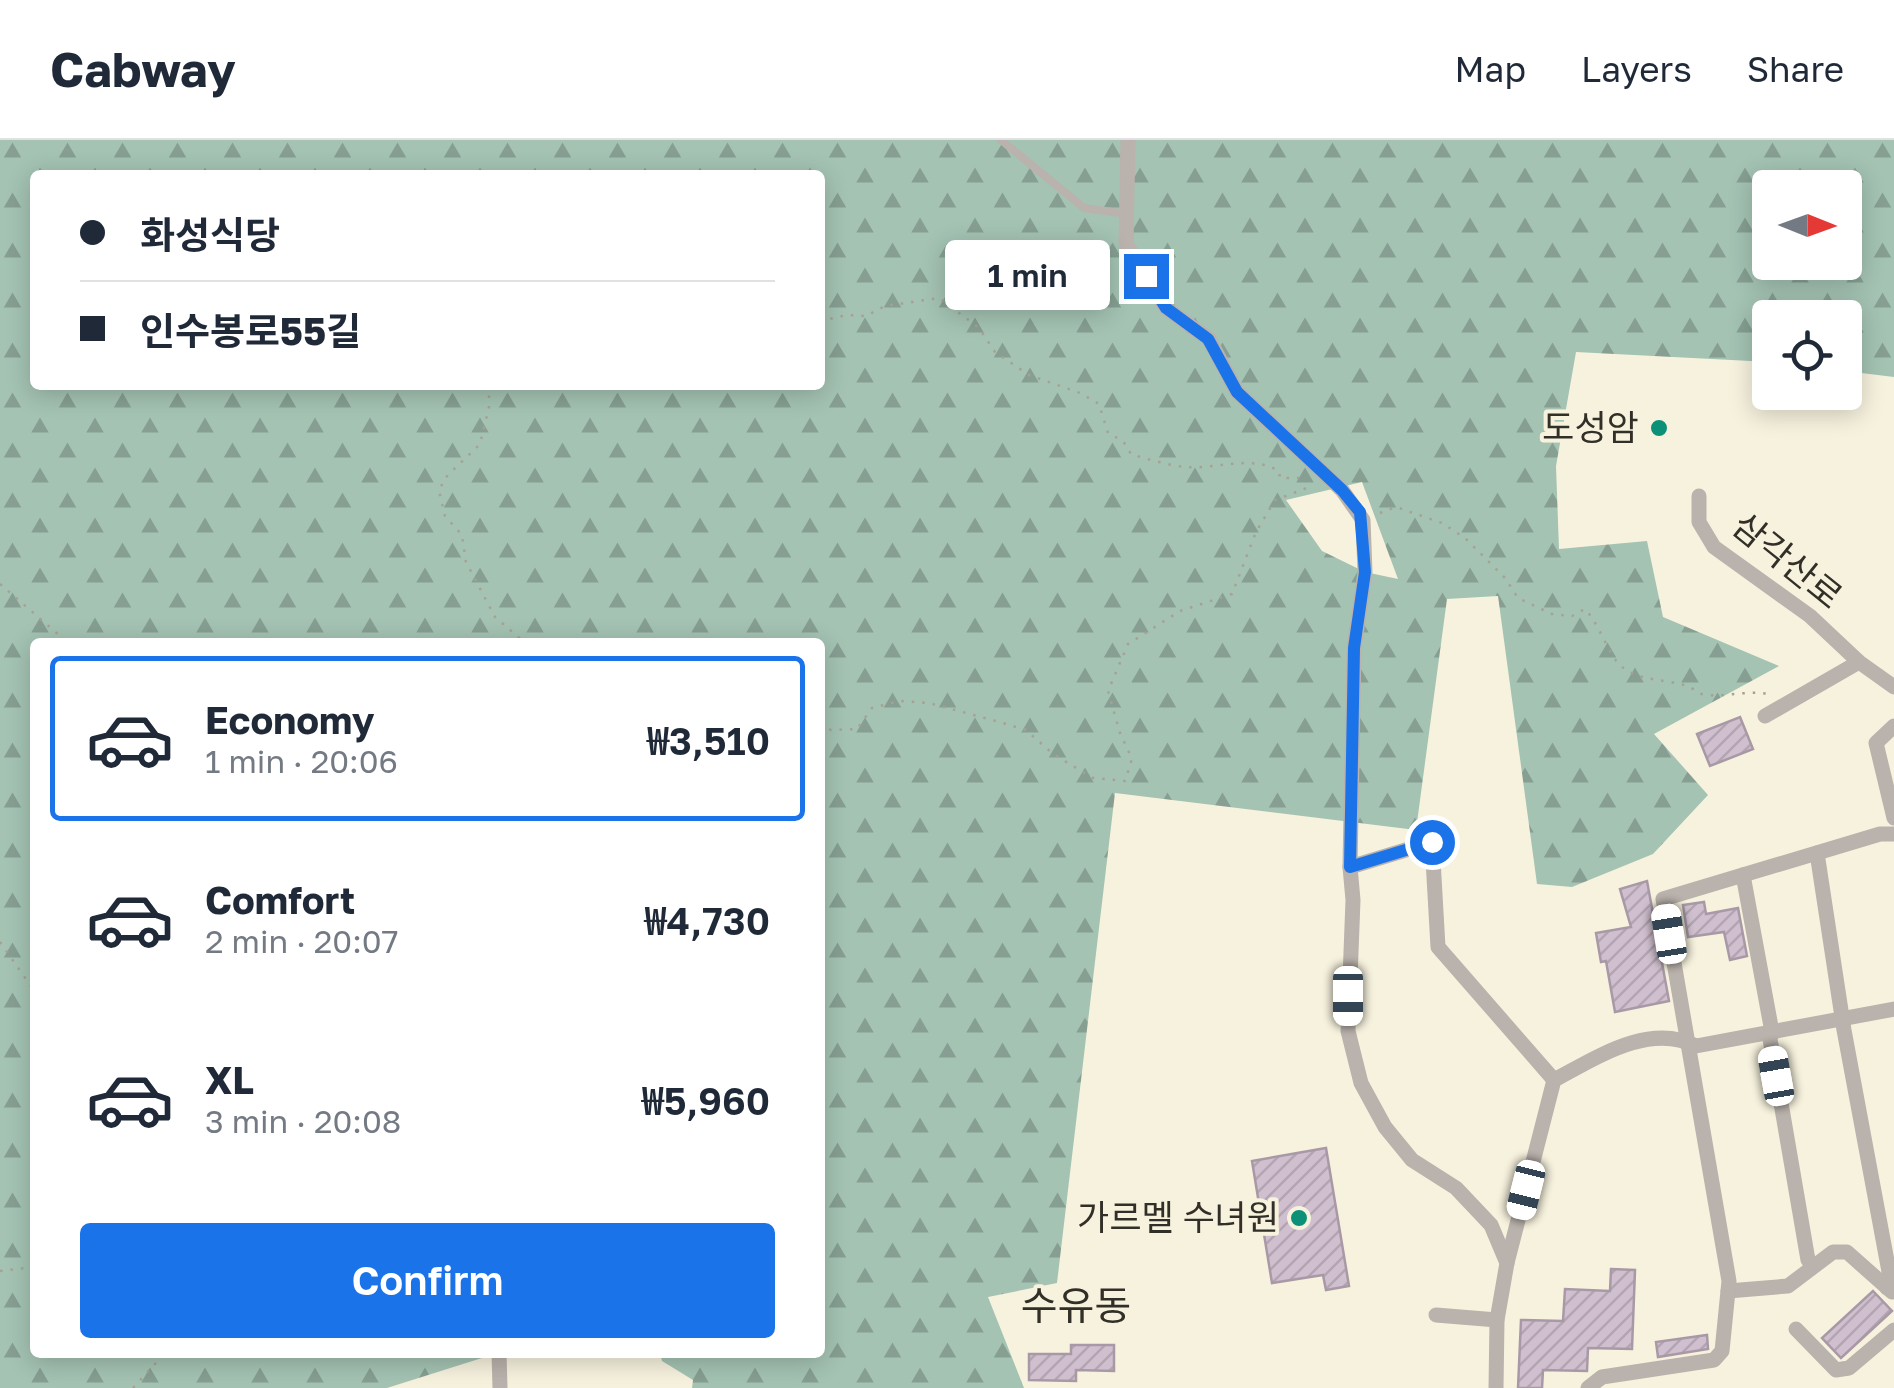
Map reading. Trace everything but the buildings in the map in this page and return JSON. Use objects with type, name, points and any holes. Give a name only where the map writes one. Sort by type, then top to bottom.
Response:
[{"type":"street","points":[[1128,140],[1126,244],[1166,308],[1208,339],[1237,392],[1342,490],[1360,512],[1365,572],[1354,648],[1348,1031],[1361,1083],[1385,1127],[1412,1160],[1456,1188],[1490,1224],[1508,1263]]},
{"type":"street","name":"삼각산로","points":[[1699,496],[1699,522],[1714,547],[1810,616],[1859,662],[1894,687]]},
{"type":"street","points":[[1765,716],[1859,662]]},
{"type":"street","points":[[1894,726],[1876,743],[1894,818]]},
{"type":"street","points":[[1588,1388],[1602,1377],[1714,1360],[1722,1350],[1729,1281],[1663,899],[1880,834],[1894,834]]},
{"type":"street","points":[[1350,867],[1432,842],[1438,948],[1554,1080]]},
{"type":"street","points":[[1816,853],[1890,1291]]},
{"type":"street","points":[[1743,875],[1808,1260],[1814,1266]]},
{"type":"street","points":[[1496,1388],[1497,1320],[1554,1080],[1625,1044],[1679,1037],[1696,1046],[1894,1009]]},
{"type":"street","points":[[1728,1291],[1788,1286],[1834,1252],[1847,1252],[1890,1291]]},
{"type":"street","points":[[1436,1315],[1497,1320]]},
{"type":"street","points":[[1796,1328],[1836,1370],[1849,1368],[1894,1330]]},
{"type":"street","points":[[500,1358],[500,1388]]},
{"type":"lane","points":[[1001,140],[1084,208],[1128,214]]},
{"type":"path","points":[[825,320],[866,316],[884,306],[939,298],[978,328],[996,352],[1029,375],[1099,404],[1108,433],[1124,441],[1130,454],[1184,466],[1268,464],[1279,470],[1280,478],[1306,478],[1316,484],[1275,500],[1256,532],[1232,594],[1180,611],[1128,644],[1108,690],[1132,759],[1124,781],[1092,778],[1026,730],[929,703],[900,701],[872,708],[858,728],[825,727]]},
{"type":"path","points":[[490,390],[480,444],[445,478],[439,491],[445,516],[462,535],[466,562],[495,616],[520,638]]},
{"type":"path","points":[[1360,512],[1376,515],[1396,507],[1454,530],[1505,578],[1518,598],[1552,614],[1572,616],[1586,609],[1613,656],[1635,676],[1684,685],[1701,695],[1756,691],[1793,699]]},
{"type":"path","points":[[0,584],[62,638]]},
{"type":"path","points":[[0,942],[30,985]]},
{"type":"path","points":[[0,1271],[30,1268]]},
{"type":"path","points":[[133,1388],[160,1358]]},
{"type":"green space","points":[[0,140],[1894,140],[1894,377],[1862,373],[1862,300],[1752,300],[1752,361],[1576,352],[1556,466],[1559,549],[1647,541],[1663,617],[1779,666],[1654,734],[1708,795],[1653,854],[1572,887],[1537,884],[1498,596],[1447,599],[1416,830],[1115,793],[1057,1283],[988,1297],[1024,1388],[692,1388],[693,1380],[662,1361],[661,1358],[825,1358],[825,638],[30,638],[30,1358],[482,1358],[387,1388],[0,1388]],"holes":[[[1362,482],[1398,579],[1365,572],[1322,551],[1286,500]]]},
{"type":"place","name":"도성암","points":[[1659,428]]},
{"type":"place","name":"가르멜 수녀원","points":[[1299,1218]]},
{"type":"district","name":"수유동","points":[[1076,1306]]},
{"type":"route","points":[[1146,276],[1166,308],[1208,339],[1237,392],[1342,490],[1360,512],[1365,572],[1354,648],[1350,867],[1432,842]]}]
